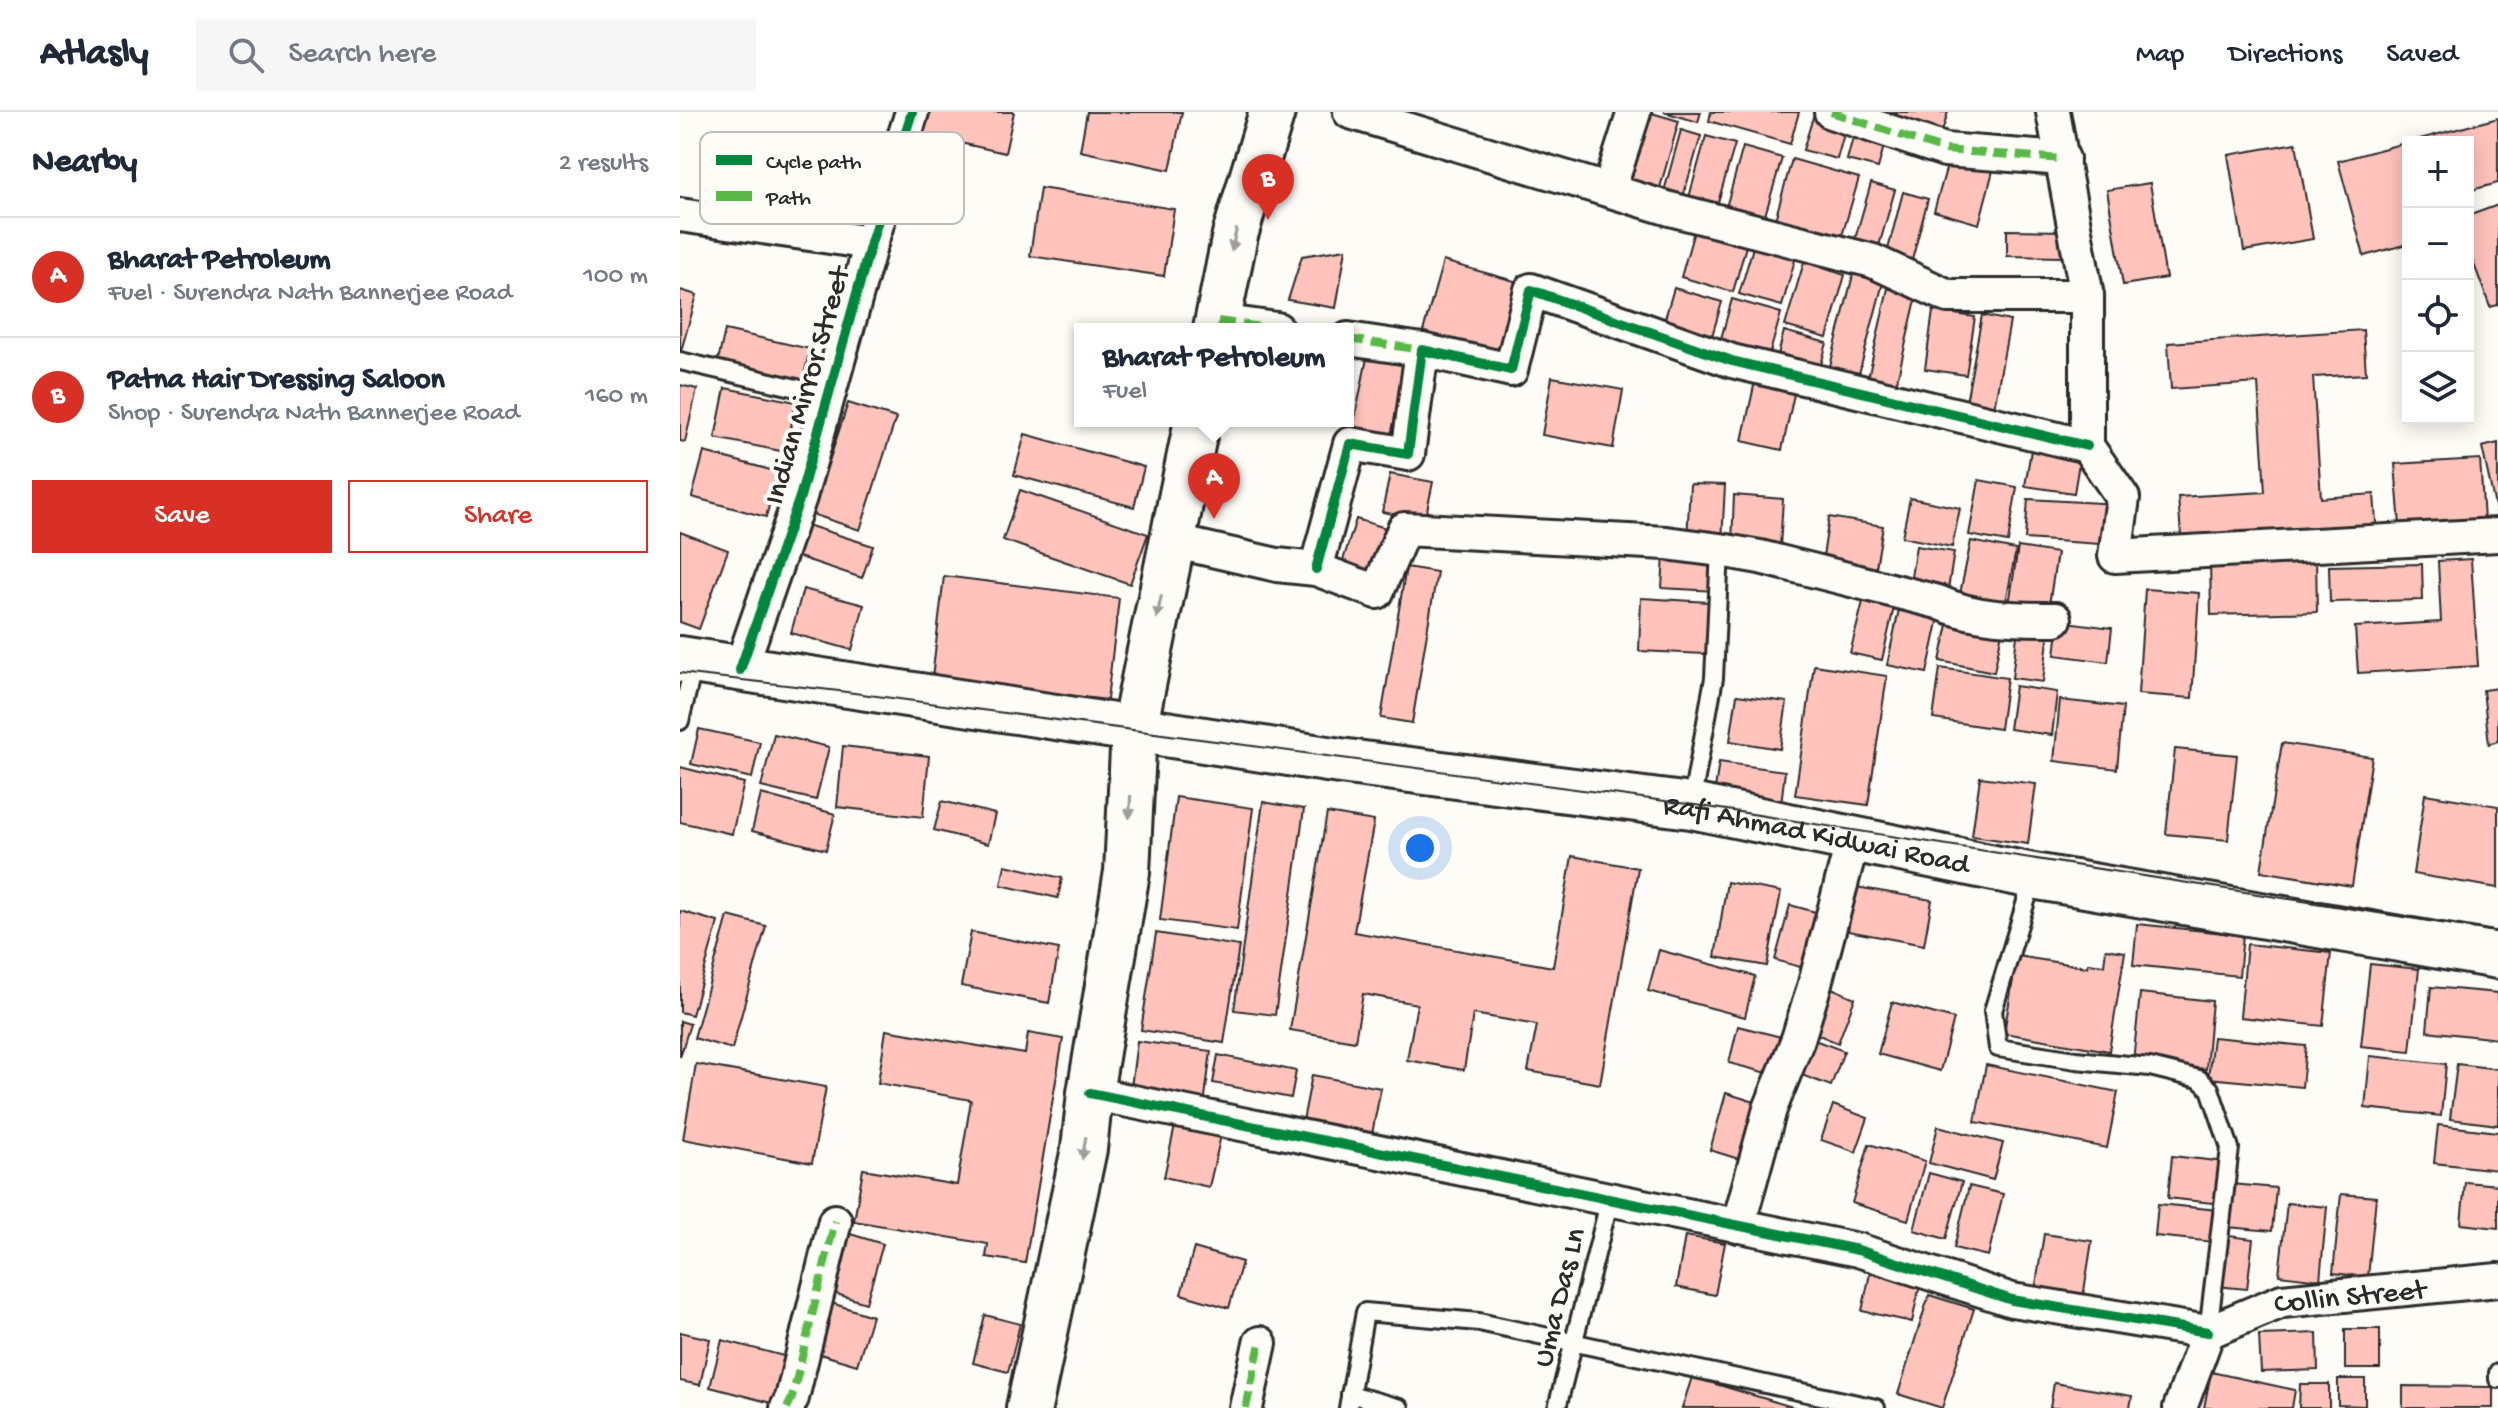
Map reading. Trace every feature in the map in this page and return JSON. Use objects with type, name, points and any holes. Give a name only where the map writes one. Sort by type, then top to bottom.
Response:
[{"type":"main road","points":[[1217,323],[1235,235],[1272,112]]},
{"type":"main road","points":[[1029,1408],[1084,1149],[1090,1093],[1127,872],[1134,729],[1196,427]]},
{"type":"main road","name":"Rafi Ahmad Kidwai Road","points":[[687,659],[740,670],[1340,761],[1691,806],[2033,876],[2498,956]]},
{"type":"street","name":"Indian Mirror Street","points":[[906,132],[912,112]]},
{"type":"street","points":[[1350,112],[1670,209],[1873,261],[1948,296],[2087,296]]},
{"type":"street","points":[[1609,190],[1634,112]]},
{"type":"street","points":[[1831,112],[1863,117],[1945,150],[2063,159]]},
{"type":"street","points":[[2053,112],[2087,296],[2087,446],[2123,498],[2115,556],[2498,535]]},
{"type":"street","points":[[680,215],[700,218]]},
{"type":"street","points":[[741,224],[871,243]]},
{"type":"street","name":"Indian Mirror Street","points":[[740,670],[800,497],[877,224]]},
{"type":"street","points":[[1354,340],[1422,350],[1511,370],[1531,290],[1732,361],[2087,446]]},
{"type":"street","points":[[1316,569],[1350,444],[1408,454],[1422,350]]},
{"type":"street","points":[[1172,541],[1277,565],[1316,569],[1377,592],[1404,529],[1666,543],[1760,557],[2001,619],[2055,619]]},
{"type":"street","points":[[1738,1226],[1770,1109],[1798,1039],[1814,987],[1853,839]]},
{"type":"street","points":[[1090,1093],[1858,1250],[2012,1300],[2208,1332],[2180,1408]]},
{"type":"street","points":[[787,1408],[835,1221]]},
{"type":"street","name":"Collin Street","points":[[2208,1332],[2282,1301],[2498,1280]]},
{"type":"street","points":[[1246,1408],[1260,1343]]},
{"type":"lane","points":[[680,361],[827,395]]},
{"type":"lane","points":[[1691,806],[1714,678],[1720,550]]},
{"type":"lane","points":[[680,721],[687,659]]},
{"type":"lane","points":[[2033,876],[1993,1011],[1998,1048],[2150,1067],[2199,1079],[2210,1089],[2230,1148],[2208,1332]]},
{"type":"lane","name":"Uma Das Ln","points":[[1557,1408],[1610,1199]]},
{"type":"lane","points":[[1400,1408],[1349,1401],[1365,1312],[1479,1322],[1876,1408]]},
{"type":"lane","points":[[2498,1373],[2498,1379]]},
{"type":"building","points":[[925,112],[1014,112],[1005,153],[964,144],[964,132],[920,132]]},
{"type":"building","points":[[1087,112],[1182,112],[1170,170],[1080,151]]},
{"type":"building","points":[[1648,112],[1679,121],[1659,191],[1623,181]]},
{"type":"building","points":[[1664,112],[1701,112],[1698,122]]},
{"type":"building","points":[[1711,112],[1799,112],[1790,144],[1709,121]]},
{"type":"building","points":[[1880,112],[1948,112],[1939,142]]},
{"type":"building","points":[[1814,114],[1847,123],[1837,159],[1803,150]]},
{"type":"building","points":[[2498,118],[2498,183],[2474,189],[2474,136],[2431,136]]},
{"type":"building","points":[[1856,126],[1887,135],[1878,168],[1847,160]]},
{"type":"building","points":[[1681,130],[1701,136],[1682,200],[1663,195]]},
{"type":"building","points":[[1706,136],[1735,144],[1716,209],[1688,201]]},
{"type":"building","points":[[2296,143],[2313,239],[2244,251],[2228,155]]},
{"type":"building","points":[[2402,144],[2402,246],[2364,256],[2338,161]]},
{"type":"building","points":[[1743,147],[1782,158],[1763,222],[1725,211]]},
{"type":"building","points":[[1950,155],[1994,167],[1979,224],[1934,211]]},
{"type":"building","points":[[1792,159],[1859,178],[1839,246],[1773,227]]},
{"type":"building","points":[[1871,183],[1895,190],[1877,253],[1853,246]]},
{"type":"building","points":[[2150,183],[2166,278],[2123,285],[2107,190]]},
{"type":"building","points":[[1040,188],[1174,209],[1164,276],[1030,256]]},
{"type":"building","points":[[1903,192],[1928,199],[1911,264],[1886,257]]},
{"type":"building","points":[[2498,205],[2498,305],[2490,307],[2474,264],[2474,214]]},
{"type":"building","points":[[1696,224],[1748,239],[1733,292],[1681,277]]},
{"type":"building","points":[[2007,230],[2065,231],[2064,257],[2007,256]]},
{"type":"building","points":[[1754,244],[1796,256],[1782,306],[1739,294]]},
{"type":"building","points":[[1346,249],[1336,308],[1288,300],[1302,256]]},
{"type":"building","points":[[1443,261],[1525,284],[1504,358],[1422,335]]},
{"type":"building","points":[[1804,262],[1845,275],[1827,338],[1785,326]]},
{"type":"building","points":[[1854,271],[1884,279],[1856,385],[1827,378]]},
{"type":"building","points":[[1674,288],[1722,302],[1709,346],[1661,332]]},
{"type":"building","points":[[1888,288],[1917,295],[1895,389],[1867,383]]},
{"type":"building","points":[[680,290],[697,295],[681,351],[680,351]]},
{"type":"building","points":[[1732,299],[1781,313],[1766,367],[1717,353]]},
{"type":"building","points":[[1933,311],[1975,317],[1966,375],[1925,369]]},
{"type":"building","points":[[1982,315],[2010,321],[1994,408],[1966,403]]},
{"type":"building","points":[[725,330],[810,349],[802,384],[717,365]]},
{"type":"building","points":[[2363,330],[2366,374],[2313,377],[2321,498],[2374,494],[2377,536],[2182,548],[2178,497],[2265,492],[2258,383],[2171,389],[2168,343]]},
{"type":"building","points":[[1784,331],[1827,343],[1817,379],[1775,367]]},
{"type":"building","points":[[1368,353],[1407,361],[1389,445],[1351,437]]},
{"type":"building","points":[[1757,372],[1797,380],[1782,450],[1742,441]]},
{"type":"building","points":[[1552,377],[1623,390],[1613,448],[1542,435]]},
{"type":"building","points":[[680,385],[697,389],[685,442],[680,441]]},
{"type":"building","points":[[725,388],[796,402],[786,452],[715,438]]},
{"type":"building","points":[[848,403],[896,418],[860,530],[812,514]]},
{"type":"building","points":[[1025,434],[1144,467],[1134,507],[1014,475]]},
{"type":"building","points":[[2498,443],[2498,515],[2497,515],[2482,447]]},
{"type":"building","points":[[2032,444],[2081,451],[2074,493],[2025,486]]},
{"type":"building","points":[[704,452],[778,472],[766,517],[692,497]]},
{"type":"building","points":[[2480,459],[2484,521],[2400,526],[2395,464]]},
{"type":"building","points":[[1390,474],[1433,482],[1425,520],[1382,512]]},
{"type":"building","points":[[1979,480],[2017,487],[2008,542],[1969,535]]},
{"type":"building","points":[[1690,484],[1725,485],[1722,542],[1687,540]]},
{"type":"building","points":[[1020,490],[1148,534],[1130,584],[1003,540]]},
{"type":"building","points":[[1734,495],[1783,499],[1780,547],[1732,544]]},
{"type":"building","points":[[1910,498],[1960,508],[1952,547],[1902,537]]},
{"type":"building","points":[[2028,499],[2118,504],[2115,545],[2025,539]]},
{"type":"building","points":[[1829,517],[1883,526],[1874,579],[1821,570]]},
{"type":"building","points":[[1356,519],[1389,529],[1373,580],[1340,570]]},
{"type":"building","points":[[804,524],[873,546],[862,578],[793,555]]},
{"type":"building","points":[[680,532],[728,550],[699,629],[680,622]]},
{"type":"building","points":[[1971,541],[2016,550],[2003,617],[1957,608]]},
{"type":"building","points":[[1916,546],[1954,552],[1947,596],[1909,589]]},
{"type":"building","points":[[2018,547],[2057,553],[2047,618],[2008,611]]},
{"type":"building","points":[[1664,555],[1717,557],[1716,591],[1662,588]]},
{"type":"building","points":[[2316,556],[2317,612],[2211,615],[2210,558]]},
{"type":"building","points":[[2471,559],[2478,666],[2358,673],[2355,627],[2441,622],[2438,561]]},
{"type":"building","points":[[2422,564],[2423,600],[2330,602],[2329,566]]},
{"type":"building","points":[[1406,567],[1437,572],[1412,723],[1381,718]]},
{"type":"building","points":[[944,576],[1119,598],[1107,700],[932,678]]},
{"type":"building","points":[[1867,586],[1897,594],[1882,660],[1850,653]]},
{"type":"building","points":[[803,589],[864,605],[852,650],[791,633]]},
{"type":"building","points":[[2145,589],[2199,593],[2192,698],[2138,694]]},
{"type":"building","points":[[1641,598],[1709,602],[1706,654],[1639,651]]},
{"type":"building","points":[[1901,600],[1941,608],[1927,673],[1887,665]]},
{"type":"building","points":[[1951,611],[2004,622],[1994,672],[1940,661]]},
{"type":"building","points":[[2019,619],[2050,623],[2043,682],[2012,678]]},
{"type":"building","points":[[2059,621],[2112,628],[2108,662],[2055,655]]},
{"type":"building","points":[[1814,665],[1887,676],[1868,805],[1795,795]]},
{"type":"building","points":[[1940,668],[2007,678],[2000,729],[1933,719]]},
{"type":"building","points":[[2015,686],[2057,692],[2052,735],[2009,729]]},
{"type":"building","points":[[2498,688],[2498,741],[2489,744],[2483,690]]},
{"type":"building","points":[[1737,695],[1787,702],[1780,749],[1730,741]]},
{"type":"building","points":[[2060,700],[2123,707],[2117,769],[2054,761]]},
{"type":"building","points":[[699,729],[760,742],[752,778],[691,764]]},
{"type":"building","points":[[774,734],[829,747],[816,800],[761,787]]},
{"type":"building","points":[[2282,743],[2372,757],[2352,886],[2261,871]]},
{"type":"building","points":[[843,746],[929,756],[923,817],[837,807]]},
{"type":"building","points":[[2175,749],[2237,755],[2228,840],[2166,834]]},
{"type":"building","points":[[1719,762],[1785,771],[1781,804],[1714,795]]},
{"type":"building","points":[[680,767],[744,783],[732,834],[680,822]]},
{"type":"building","points":[[1980,777],[2036,784],[2028,844],[1972,836]]},
{"type":"building","points":[[761,794],[835,814],[826,850],[752,831]]},
{"type":"building","points":[[2425,794],[2498,806],[2498,888],[2413,874]]},
{"type":"building","points":[[1176,797],[1253,808],[1237,930],[1160,920]]},
{"type":"building","points":[[942,801],[995,814],[988,844],[934,830]]},
{"type":"building","points":[[1263,802],[1304,809],[1275,1015],[1234,1010]]},
{"type":"building","points":[[1327,813],[1374,821],[1354,932],[1553,967],[1572,856],[1638,868],[1600,1084],[1528,1071],[1537,1025],[1473,1014],[1464,1070],[1407,1060],[1417,1004],[1363,994],[1355,1041],[1290,1030]]},
{"type":"building","points":[[1005,865],[1062,878],[1058,898],[1001,885]]},
{"type":"building","points":[[1727,882],[1781,892],[1767,966],[1715,957]]},
{"type":"building","points":[[1856,887],[1932,900],[1924,945],[1848,931]]},
{"type":"building","points":[[1790,905],[1830,916],[1815,971],[1775,960]]},
{"type":"building","points":[[680,911],[718,922],[692,1015],[680,1012]]},
{"type":"building","points":[[728,916],[766,926],[732,1049],[694,1038]]},
{"type":"building","points":[[2137,924],[2243,935],[2239,976],[2133,965]]},
{"type":"building","points":[[971,932],[1059,949],[1049,1003],[961,986]]},
{"type":"building","points":[[1156,933],[1239,946],[1224,1043],[1141,1030]]},
{"type":"building","points":[[2247,944],[2331,953],[2323,1026],[2240,1017]]},
{"type":"building","points":[[2106,949],[2125,952],[2109,1051],[2004,1033],[2017,956],[2087,967],[2088,963],[2104,965]]},
{"type":"building","points":[[1659,950],[1755,976],[1745,1017],[1648,991]]},
{"type":"building","points":[[2370,964],[2419,969],[2410,1051],[2361,1046]]},
{"type":"building","points":[[1827,986],[1855,998],[1838,1043],[1809,1031]]},
{"type":"building","points":[[2431,987],[2498,993],[2498,1039],[2427,1031]]},
{"type":"building","points":[[2140,993],[2212,1001],[2206,1069],[2133,1062]]},
{"type":"building","points":[[1892,1002],[1954,1019],[1940,1071],[1878,1054]]},
{"type":"building","points":[[680,1021],[690,1024],[680,1057]]},
{"type":"building","points":[[1738,1026],[1785,1038],[1775,1075],[1729,1063]]},
{"type":"building","points":[[886,1030],[1025,1054],[1028,1033],[1063,1039],[1025,1263],[986,1257],[988,1244],[854,1221],[863,1169],[957,1185],[971,1100],[878,1083]]},
{"type":"building","points":[[2213,1037],[2306,1046],[2302,1087],[2208,1078]]},
{"type":"building","points":[[1809,1038],[1844,1051],[1831,1086],[1796,1073]]},
{"type":"building","points":[[1137,1041],[1211,1051],[1204,1105],[1130,1095]]},
{"type":"building","points":[[1218,1055],[1296,1071],[1291,1098],[1213,1083]]},
{"type":"building","points":[[2370,1056],[2446,1064],[2441,1116],[2365,1108]]},
{"type":"building","points":[[696,1064],[826,1087],[812,1163],[683,1139]]},
{"type":"building","points":[[2457,1064],[2498,1069],[2498,1125],[2450,1119]]},
{"type":"building","points":[[1986,1065],[2118,1092],[2107,1148],[1975,1122]]},
{"type":"building","points":[[1312,1075],[1381,1088],[1371,1139],[1302,1126]]},
{"type":"building","points":[[1726,1093],[1761,1104],[1745,1161],[1710,1150]]},
{"type":"building","points":[[1833,1105],[1868,1118],[1856,1152],[1821,1140]]},
{"type":"building","points":[[1176,1121],[1222,1131],[1209,1187],[1164,1177]]},
{"type":"building","points":[[2438,1125],[2498,1132],[2498,1170],[2434,1163]]},
{"type":"building","points":[[1938,1126],[2003,1143],[1993,1180],[1929,1163]]},
{"type":"building","points":[[1869,1144],[1925,1161],[1908,1220],[1852,1203]]},
{"type":"building","points":[[2172,1156],[2225,1162],[2221,1204],[2168,1198]]},
{"type":"building","points":[[1929,1173],[1962,1182],[1946,1239],[1914,1230]]},
{"type":"building","points":[[2465,1182],[2498,1185],[2498,1228],[2461,1224]]},
{"type":"building","points":[[2231,1184],[2276,1188],[2272,1231],[2227,1227]]},
{"type":"building","points":[[1969,1186],[2003,1194],[1988,1256],[1954,1248]]},
{"type":"building","points":[[2341,1194],[2376,1197],[2368,1277],[2333,1273]]},
{"type":"building","points":[[2287,1203],[2327,1207],[2320,1280],[2279,1275]]},
{"type":"building","points":[[2158,1204],[2218,1210],[2214,1242],[2155,1236]]},
{"type":"building","points":[[847,1233],[883,1244],[866,1303],[830,1292]]},
{"type":"building","points":[[2044,1234],[2092,1241],[2082,1304],[2034,1297]]},
{"type":"building","points":[[2221,1235],[2253,1239],[2247,1289],[2216,1286]]},
{"type":"building","points":[[1685,1236],[1725,1243],[1715,1295],[1676,1287]]},
{"type":"building","points":[[1194,1248],[1242,1262],[1229,1308],[1181,1294]]},
{"type":"building","points":[[1872,1264],[1922,1275],[1912,1322],[1862,1311]]},
{"type":"building","points":[[1929,1295],[1974,1309],[1942,1408],[1898,1394]]},
{"type":"building","points":[[825,1301],[872,1316],[857,1365],[810,1351]]},
{"type":"building","points":[[985,1315],[1020,1324],[1008,1372],[973,1363]]},
{"type":"building","points":[[2345,1329],[2380,1329],[2380,1369],[2345,1369]]},
{"type":"building","points":[[680,1332],[710,1339],[700,1385],[680,1381]]},
{"type":"building","points":[[2317,1333],[2318,1370],[2261,1372],[2259,1335]]},
{"type":"building","points":[[722,1340],[795,1359],[783,1406],[710,1387]]},
{"type":"building","points":[[2211,1372],[2295,1390],[2292,1408],[2204,1408]]},
{"type":"building","points":[[1692,1377],[1796,1408],[1682,1408]]},
{"type":"building","points":[[2338,1379],[2365,1379],[2365,1406],[2338,1405]]},
{"type":"building","points":[[2054,1383],[2132,1396],[2130,1408],[2050,1408]]},
{"type":"building","points":[[2300,1384],[2329,1384],[2329,1408],[2299,1408]]},
{"type":"building","points":[[2403,1386],[2493,1387],[2493,1408],[2403,1408]]},
{"type":"tram line","points":[[680,673],[839,691],[1695,805],[2498,932]]},
{"type":"marked path","points":[[1831,112],[1945,150],[2063,159]]},
{"type":"marked path","points":[[1218,321],[1233,323]]},
{"type":"marked path","points":[[1354,340],[1422,350]]},
{"type":"marked path","points":[[787,1408],[835,1221]]},
{"type":"marked path","points":[[1246,1408],[1260,1343]]},
{"type":"cycle path","points":[[906,132],[912,112]]},
{"type":"cycle path","points":[[740,670],[800,497],[877,224]]},
{"type":"cycle path","points":[[1316,569],[1350,444],[1408,454],[1422,350],[1511,370],[1531,290],[1732,361],[2087,446]]},
{"type":"cycle path","points":[[1090,1093],[1858,1250],[2012,1300],[2208,1332]]},
{"type":"place","name":"Patna Hair Dressing Saloon","points":[[1268,220]]},
{"type":"place","name":"Bharat Petroleum","points":[[1214,519]]}]
